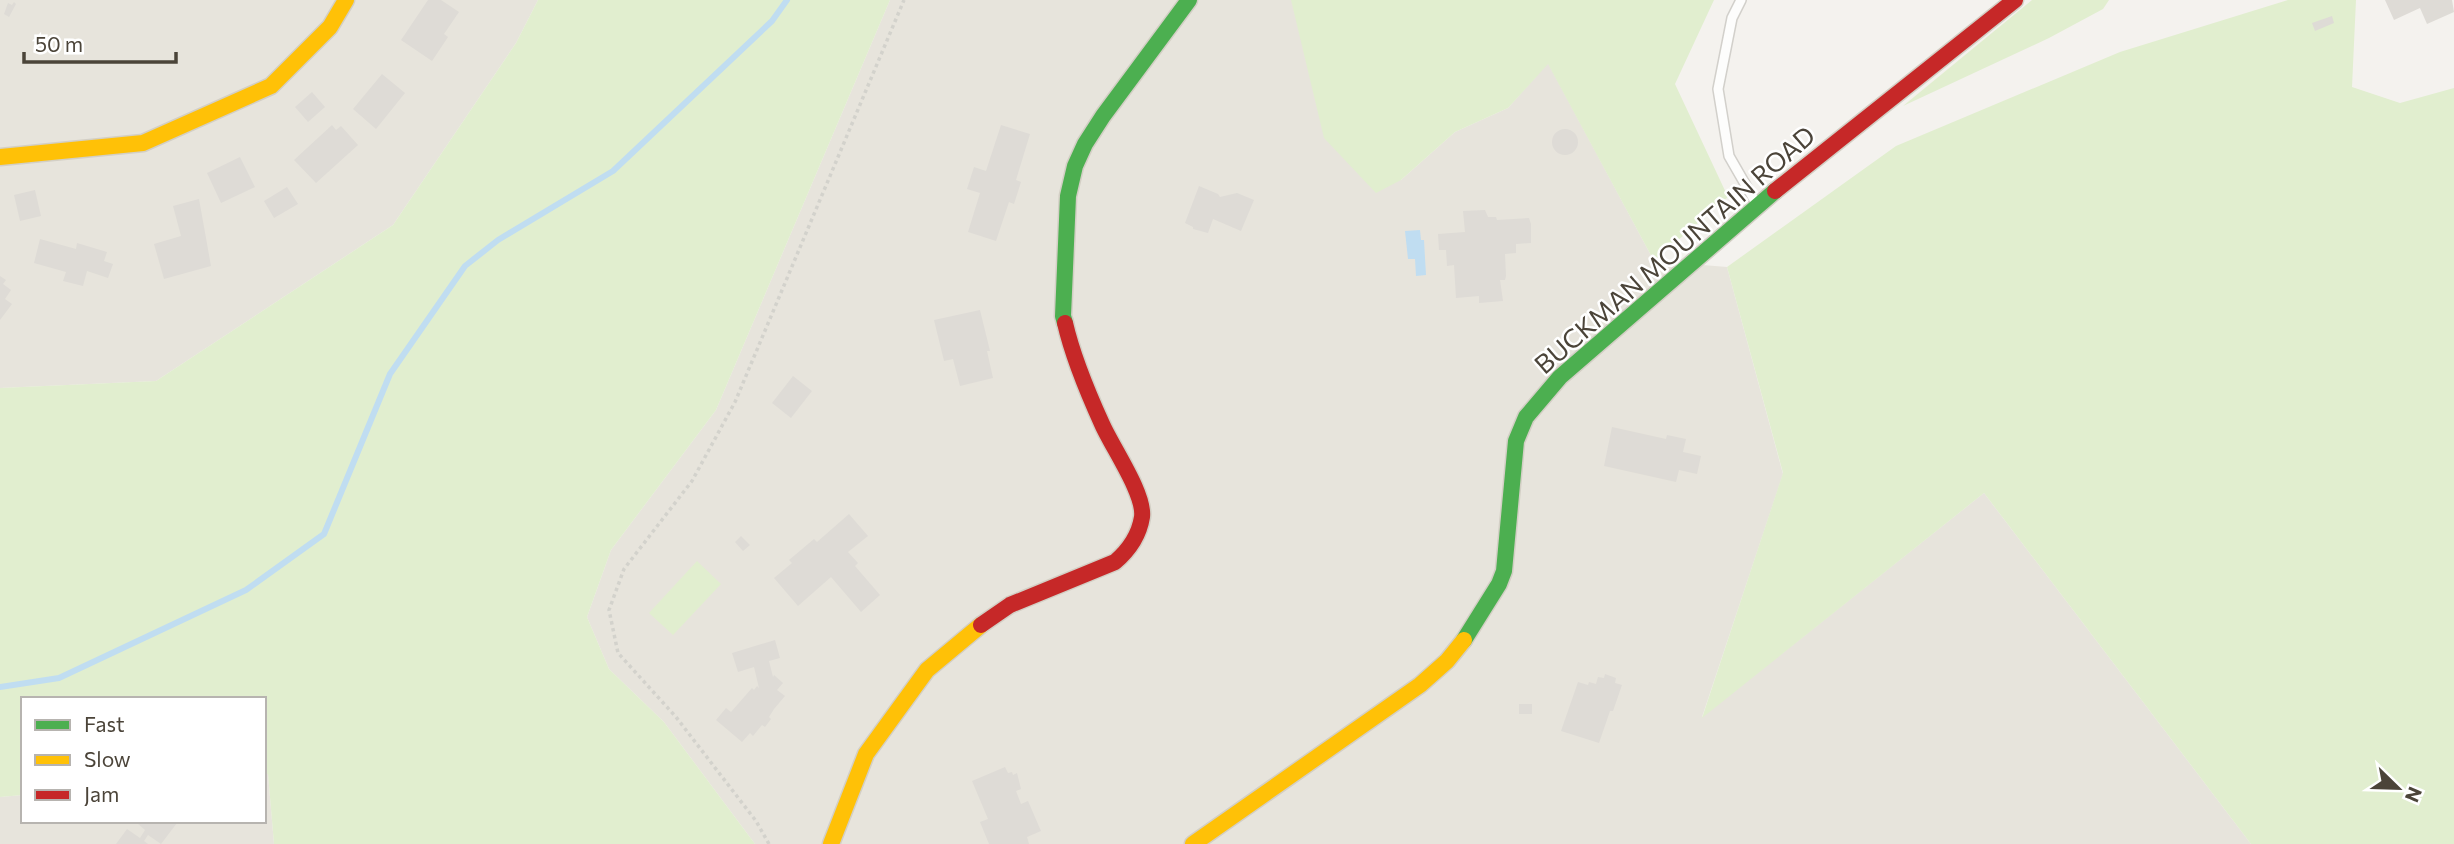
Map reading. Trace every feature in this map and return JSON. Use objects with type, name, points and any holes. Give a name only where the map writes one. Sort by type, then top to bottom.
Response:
[{"type":"street","points":[[0,157],[143,143],[271,86],[330,27],[346,0]]},
{"type":"street","points":[[831,844],[866,754],[926,670],[968,634],[1010,605],[1115,562],[1128,551],[1136,537],[1142,516],[1140,499],[1102,427],[1072,354],[1063,316],[1066,216],[1075,166],[1084,144],[1189,0]]},
{"type":"street","name":"BUCKMAN MOUNTAIN ROAD","points":[[1194,844],[1420,685],[1447,661],[1471,632],[1504,571],[1514,452],[1525,417],[1560,377],[1756,205],[2015,0]]},
{"type":"lane","points":[[1741,0],[1732,19],[1718,89],[1729,156],[1756,205]]},
{"type":"path","points":[[769,844],[757,821],[676,717],[618,653],[609,610],[624,569],[692,481],[735,402],[904,0]]},
{"type":"shaded area","points":[[0,0],[538,0],[516,43],[393,225],[156,381],[0,388]]},
{"type":"shaded area","points":[[890,0],[1304,0],[1401,180],[1455,132],[1508,108],[1548,63],[1654,261],[1727,267],[1783,474],[1702,717],[1984,493],[2251,844],[755,844],[664,722],[609,669],[587,617],[611,550],[716,410]]},
{"type":"shaded area","points":[[268,774],[274,844],[0,844],[0,797],[21,795],[21,823],[266,823]]},
{"type":"green space","points":[[538,0],[890,0],[716,410],[611,550],[587,617],[609,669],[664,722],[755,844],[274,844],[266,774],[266,697],[21,697],[21,795],[0,797],[0,388],[156,381],[393,225],[516,43]]},
{"type":"green space","points":[[1291,0],[1714,0],[1675,84],[1728,197],[1654,261],[1548,64],[1508,108],[1455,132],[1401,180],[1376,193],[1324,138]]},
{"type":"green space","points":[[2032,0],[2109,0],[2103,9],[2049,38],[1903,106]]},
{"type":"green space","points":[[2288,0],[2356,0],[2352,87],[2400,103],[2454,88],[2454,844],[2251,844],[1984,493],[1702,718],[1783,473],[1727,267],[1896,146],[2120,52]]},
{"type":"green space","points":[[697,561],[721,584],[673,635],[649,613]]},
{"type":"water","points":[[1420,230],[1421,240],[1424,240],[1426,275],[1416,276],[1415,259],[1408,259],[1405,231]]},
{"type":"building","points":[[428,0],[441,0],[459,12],[444,34],[448,37],[432,61],[401,40]]},
{"type":"building","points":[[2385,0],[2452,0],[2454,12],[2427,24],[2420,8],[2394,20]]},
{"type":"building","points":[[14,2],[16,4],[9,17],[4,14],[8,3],[12,5]]},
{"type":"building","points":[[2332,16],[2334,23],[2315,31],[2312,23]]},
{"type":"building","points":[[382,74],[405,93],[376,129],[353,109]]},
{"type":"building","points":[[312,92],[325,107],[308,122],[295,107]]},
{"type":"building","points":[[332,125],[336,130],[341,126],[358,145],[316,183],[294,160]]},
{"type":"building","points":[[1001,125],[1030,134],[1016,180],[1021,182],[1014,204],[1009,202],[996,241],[968,232],[980,193],[967,189],[974,167],[986,171]]},
{"type":"building","points":[[1565,129],[1574,133],[1578,142],[1574,151],[1565,155],[1556,151],[1552,142],[1556,133]]},
{"type":"building","points":[[240,157],[255,187],[221,203],[207,173]]},
{"type":"building","points":[[1199,186],[1220,197],[1237,193],[1254,200],[1241,231],[1213,219],[1208,233],[1193,229],[1185,223]]},
{"type":"building","points":[[287,187],[298,204],[274,218],[264,201]]},
{"type":"building","points":[[35,190],[41,216],[20,221],[14,195]]},
{"type":"building","points":[[199,199],[211,266],[164,279],[154,244],[181,236],[173,206]]},
{"type":"building","points":[[1485,210],[1488,217],[1496,217],[1497,220],[1529,218],[1531,243],[1516,244],[1516,253],[1505,254],[1506,276],[1505,280],[1500,280],[1503,301],[1479,303],[1479,296],[1456,298],[1454,265],[1447,266],[1446,250],[1439,250],[1438,234],[1465,232],[1463,211]]},
{"type":"building","points":[[40,239],[76,249],[77,243],[107,252],[104,261],[113,264],[108,278],[87,271],[83,286],[63,281],[66,272],[34,263]]},
{"type":"building","points":[[0,276],[6,280],[3,284],[11,290],[5,299],[12,304],[0,320]]},
{"type":"building","points":[[980,310],[990,351],[987,351],[993,378],[960,386],[953,359],[944,361],[934,320]]},
{"type":"building","points":[[793,376],[812,391],[791,418],[772,403]]},
{"type":"building","points":[[1612,427],[1666,439],[1667,435],[1686,439],[1683,452],[1701,456],[1697,474],[1679,470],[1676,482],[1604,466]]},
{"type":"building","points":[[849,514],[868,536],[848,552],[858,563],[855,566],[880,595],[861,612],[831,577],[798,606],[774,578],[792,563],[789,560],[814,539],[817,542]]},
{"type":"building","points":[[741,536],[750,545],[743,551],[735,542]]},
{"type":"building","points":[[775,640],[780,658],[769,661],[773,677],[774,675],[783,683],[777,690],[785,696],[774,709],[765,727],[762,725],[753,736],[750,733],[742,742],[716,720],[726,708],[731,712],[752,688],[759,688],[754,667],[738,672],[732,653]]},
{"type":"building","points":[[1605,674],[1616,678],[1615,683],[1622,685],[1599,743],[1561,731],[1578,682],[1596,684],[1598,677],[1604,678]]},
{"type":"building","points":[[1519,704],[1532,704],[1532,714],[1519,714]]},
{"type":"building","points":[[1005,767],[1008,773],[1017,773],[1021,789],[1016,791],[1021,804],[1028,801],[1041,831],[1027,837],[1029,844],[989,844],[980,822],[988,819],[972,781]]},
{"type":"building","points":[[137,823],[177,823],[161,844],[148,835],[144,841],[148,844],[116,844],[127,829],[140,838],[145,830]]},
{"type":"waterway","points":[[0,687],[59,678],[246,590],[324,534],[390,374],[465,266],[498,240],[613,171],[772,21],[787,0]]},
{"type":"traffic: fast","points":[[1065,323],[1063,316],[1068,196],[1075,166],[1103,116],[1189,0]]},
{"type":"traffic: fast","points":[[1464,640],[1499,584],[1504,571],[1516,441],[1526,417],[1560,377],[1775,191]]},
{"type":"traffic: slow","points":[[0,157],[143,143],[271,86],[330,27],[346,0]]},
{"type":"traffic: slow","points":[[831,844],[866,754],[927,670],[981,625]]},
{"type":"traffic: slow","points":[[1193,844],[1420,685],[1447,661],[1464,640]]},
{"type":"traffic: jam","points":[[1775,191],[2015,0]]},
{"type":"traffic: jam","points":[[981,625],[1010,605],[1115,562],[1133,542],[1141,524],[1142,507],[1138,496],[1091,399],[1076,362],[1065,323]]}]
